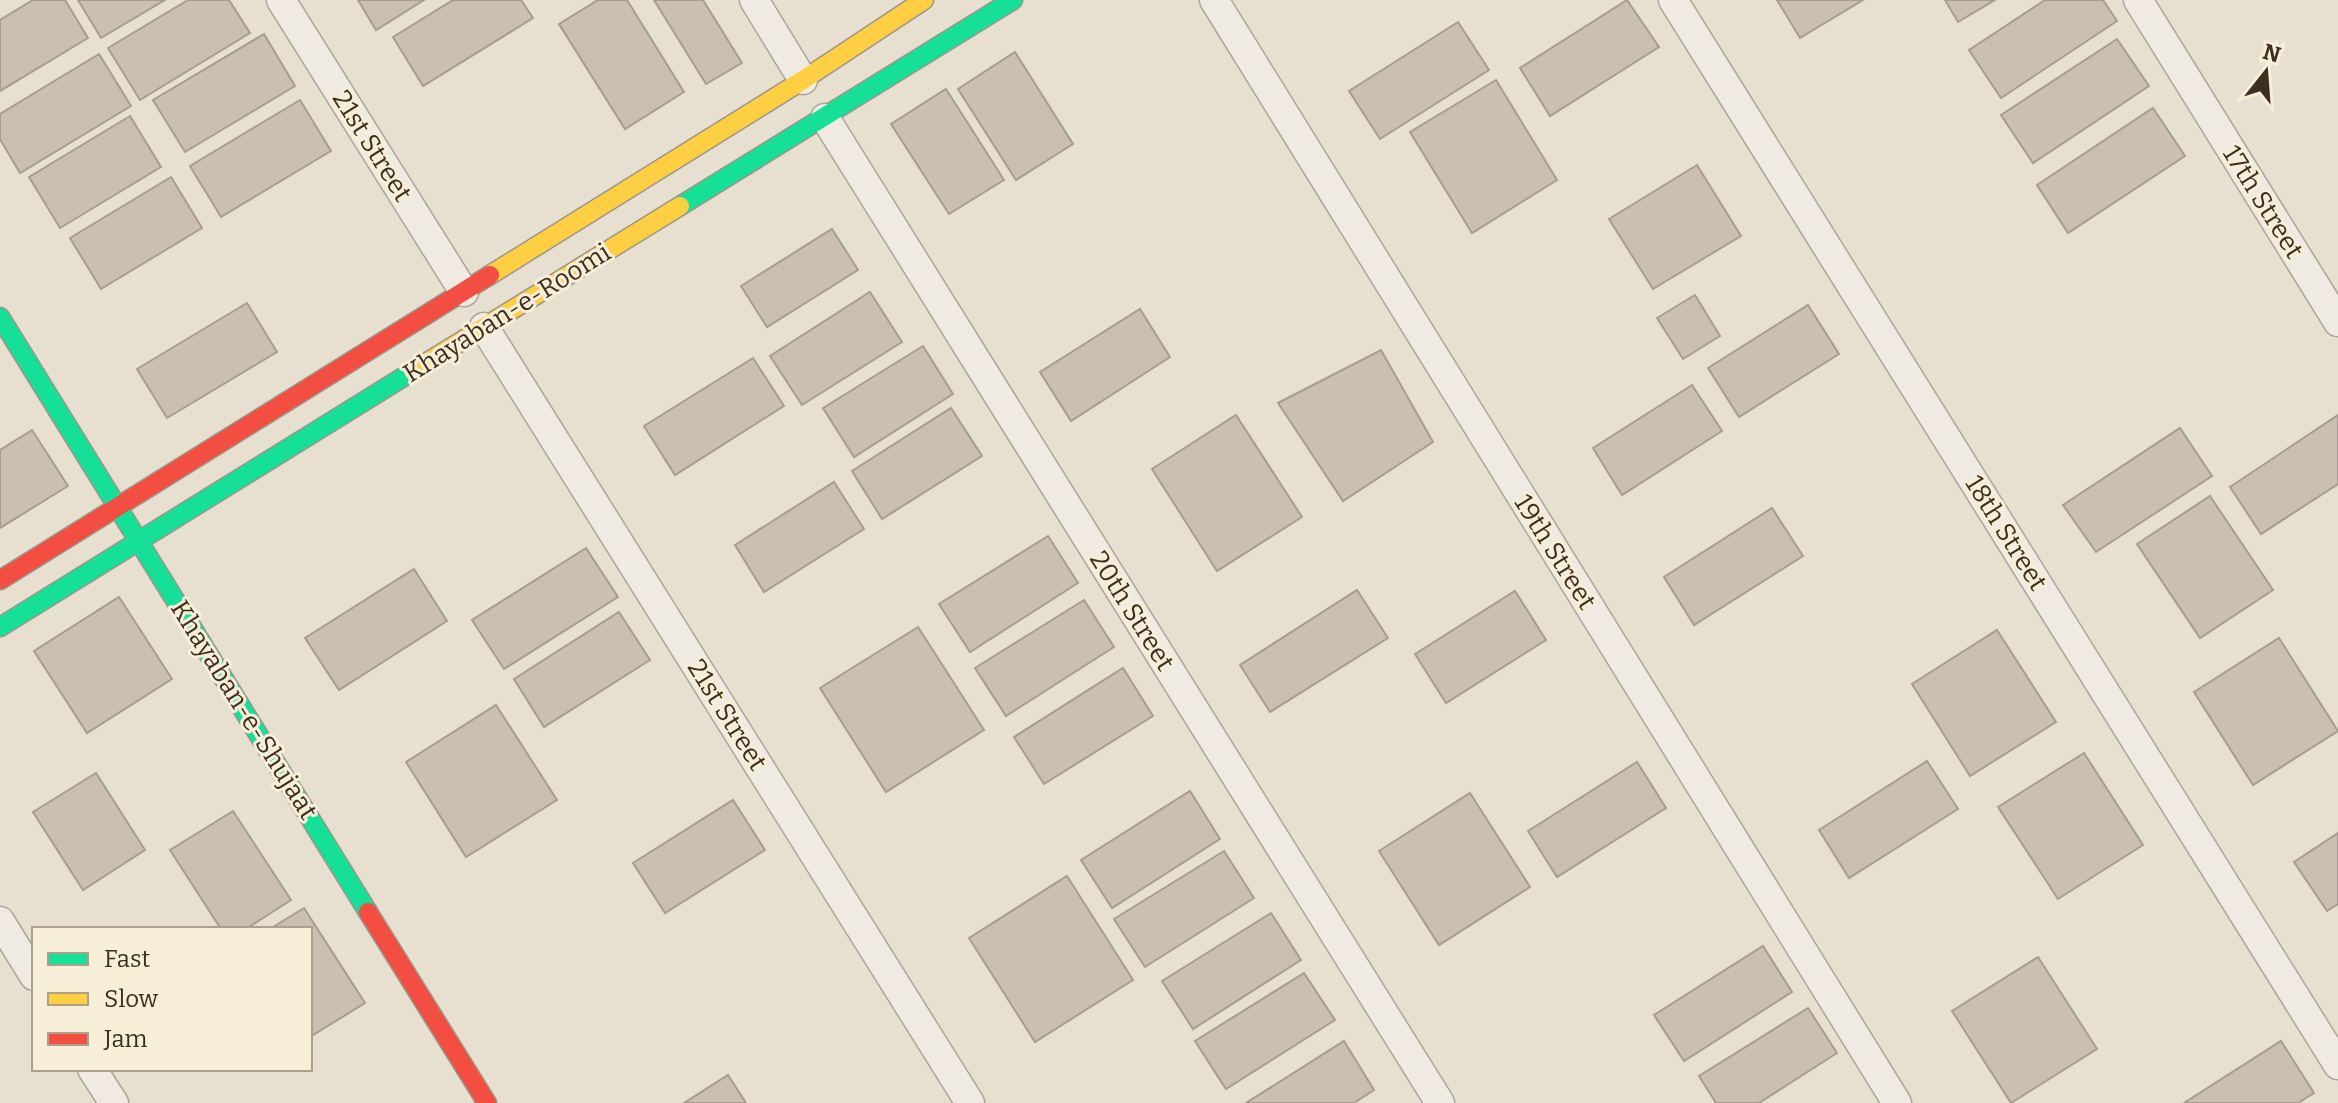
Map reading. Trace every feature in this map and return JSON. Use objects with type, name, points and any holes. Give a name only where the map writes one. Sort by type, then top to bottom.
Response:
[{"type":"street","name":"21st Street","points":[[281,0],[464,292]]},
{"type":"street","points":[[754,0],[803,80]]},
{"type":"street","name":"Khayaban-e-Roomi","points":[[0,580],[119,509],[803,80],[924,0]]},
{"type":"street","name":"Khayaban-e-Roomi","points":[[0,627],[1013,0]]},
{"type":"street","name":"19th Street","points":[[1214,0],[1897,1103]]},
{"type":"street","name":"18th Street","points":[[1673,0],[2338,1065]]},
{"type":"street","name":"17th Street","points":[[2138,0],[2338,322]]},
{"type":"street","name":"20th Street","points":[[825,118],[1440,1103]]},
{"type":"street","name":"Khayaban-e-Shujaat","points":[[0,317],[487,1103]]},
{"type":"street","name":"21st Street","points":[[484,327],[970,1103]]},
{"type":"street","points":[[0,921],[32,973]]},
{"type":"street","points":[[93,1071],[114,1103]]},
{"type":"building","points":[[33,0],[65,0],[88,38],[0,91],[0,20]]},
{"type":"building","points":[[78,0],[165,0],[101,38]]},
{"type":"building","points":[[188,0],[229,0],[250,33],[140,100],[108,48]]},
{"type":"building","points":[[358,0],[424,0],[376,30]]},
{"type":"building","points":[[453,0],[521,0],[533,18],[423,86],[393,37]]},
{"type":"building","points":[[598,0],[627,0],[684,92],[625,129],[559,24]]},
{"type":"building","points":[[654,0],[703,0],[742,63],[706,84]]},
{"type":"building","points":[[1627,0],[1659,47],[1550,116],[1520,68]]},
{"type":"building","points":[[1777,0],[1863,0],[1800,38]]},
{"type":"building","points":[[1945,0],[1995,0],[1958,22]]},
{"type":"building","points":[[2045,0],[2103,0],[2117,21],[2001,98],[1969,50]]},
{"type":"building","points":[[1458,22],[1489,70],[1380,139],[1349,91]]},
{"type":"building","points":[[264,34],[295,86],[185,152],[153,100]]},
{"type":"building","points":[[2117,39],[2149,86],[2033,163],[2001,115]]},
{"type":"building","points":[[1015,52],[1073,144],[1016,180],[958,89]]},
{"type":"building","points":[[99,54],[131,106],[20,173],[0,139],[0,114]]},
{"type":"building","points":[[1496,80],[1557,180],[1472,233],[1410,132]]},
{"type":"building","points":[[946,89],[1004,180],[949,214],[891,124]]},
{"type":"building","points":[[300,100],[331,151],[221,217],[190,166]]},
{"type":"building","points":[[2153,108],[2185,156],[2068,233],[2037,185]]},
{"type":"building","points":[[130,116],[161,167],[60,228],[29,177]]},
{"type":"building","points":[[1697,165],[1741,236],[1653,289],[1609,219]]},
{"type":"building","points":[[171,177],[202,228],[101,289],[70,238]]},
{"type":"building","points":[[832,229],[858,270],[767,327],[741,286]]},
{"type":"building","points":[[870,292],[902,342],[802,405],[770,356]]},
{"type":"building","points":[[1695,295],[1720,336],[1683,359],[1657,318]]},
{"type":"building","points":[[247,303],[277,352],[167,418],[137,369]]},
{"type":"building","points":[[1808,305],[1839,354],[1739,417],[1708,368]]},
{"type":"building","points":[[1140,309],[1170,357],[1071,421],[1040,372]]},
{"type":"building","points":[[923,346],[953,394],[854,457],[823,408]]},
{"type":"building","points":[[1381,350],[1433,442],[1343,501],[1278,403]]},
{"type":"building","points":[[753,358],[784,406],[675,475],[644,426]]},
{"type":"building","points":[[1692,385],[1722,431],[1622,495],[1593,448]]},
{"type":"building","points":[[951,408],[982,456],[882,519],[852,471]]},
{"type":"building","points":[[1236,415],[1302,517],[1217,571],[1152,469]]},
{"type":"building","points":[[2338,415],[2338,484],[2261,534],[2230,487]]},
{"type":"building","points":[[2180,428],[2212,476],[2096,552],[2063,505]]},
{"type":"building","points":[[32,430],[68,486],[0,528],[0,450]]},
{"type":"building","points":[[834,482],[864,529],[764,592],[735,545]]},
{"type":"building","points":[[2210,496],[2273,590],[2200,638],[2137,544]]},
{"type":"building","points":[[1772,508],[1803,556],[1694,625],[1664,577]]},
{"type":"building","points":[[1048,536],[1078,583],[970,652],[939,604]]},
{"type":"building","points":[[586,548],[618,597],[504,669],[472,620]]},
{"type":"building","points":[[414,569],[447,621],[339,690],[305,638]]},
{"type":"building","points":[[1357,590],[1388,638],[1270,712],[1240,665]]},
{"type":"building","points":[[1515,591],[1546,640],[1446,703],[1415,654]]},
{"type":"building","points":[[119,597],[172,679],[87,733],[34,651]]},
{"type":"building","points":[[1084,600],[1114,647],[1006,716],[975,668]]},
{"type":"building","points":[[619,612],[650,660],[544,727],[514,679]]},
{"type":"building","points":[[918,627],[984,730],[886,792],[820,688]]},
{"type":"building","points":[[1997,630],[2056,722],[1970,776],[1912,684]]},
{"type":"building","points":[[2279,638],[2338,731],[2253,785],[2194,692]]},
{"type":"building","points":[[1123,668],[1153,716],[1044,784],[1014,737]]},
{"type":"building","points":[[496,705],[557,800],[466,857],[406,762]]},
{"type":"building","points":[[2084,753],[2143,845],[2058,899],[1998,807]]},
{"type":"building","points":[[1927,761],[1958,809],[1849,878],[1819,830]]},
{"type":"building","points":[[1637,762],[1666,808],[1557,877],[1528,831]]},
{"type":"building","points":[[96,773],[145,850],[83,890],[33,812]]},
{"type":"building","points":[[1190,791],[1220,839],[1112,908],[1081,860]]},
{"type":"building","points":[[1470,793],[1530,887],[1439,945],[1379,851]]},
{"type":"building","points":[[733,800],[765,850],[665,913],[633,863]]},
{"type":"building","points":[[233,811],[291,900],[249,927],[220,927],[170,850]]},
{"type":"building","points":[[2338,833],[2338,904],[2327,911],[2294,862]]},
{"type":"building","points":[[1224,851],[1254,898],[1145,967],[1114,919]]},
{"type":"building","points":[[1067,876],[1133,980],[1035,1042],[969,938]]},
{"type":"building","points":[[304,908],[365,1003],[312,1036],[312,927],[273,927]]},
{"type":"building","points":[[1271,913],[1301,960],[1193,1029],[1162,981]]},
{"type":"building","points":[[1763,946],[1792,992],[1684,1061],[1654,1015]]},
{"type":"building","points":[[2038,957],[2097,1049],[2011,1103],[1952,1011]]},
{"type":"building","points":[[1304,973],[1335,1020],[1226,1089],[1195,1041]]},
{"type":"building","points":[[1808,1008],[1837,1053],[1759,1103],[1716,1103],[1699,1076]]},
{"type":"building","points":[[1344,1041],[1374,1090],[1354,1103],[1246,1103]]},
{"type":"building","points":[[2281,1041],[2314,1093],[2298,1103],[2184,1103]]},
{"type":"building","points":[[728,1075],[746,1103],[684,1103]]},
{"type":"traffic: fast","points":[[680,206],[1013,0]]},
{"type":"traffic: fast","points":[[0,317],[368,912]]},
{"type":"traffic: fast","points":[[0,627],[413,371]]},
{"type":"traffic: slow","points":[[490,275],[803,80],[924,0]]},
{"type":"traffic: slow","points":[[413,371],[680,206]]},
{"type":"traffic: jam","points":[[0,580],[490,275]]},
{"type":"traffic: jam","points":[[368,912],[487,1103]]}]
